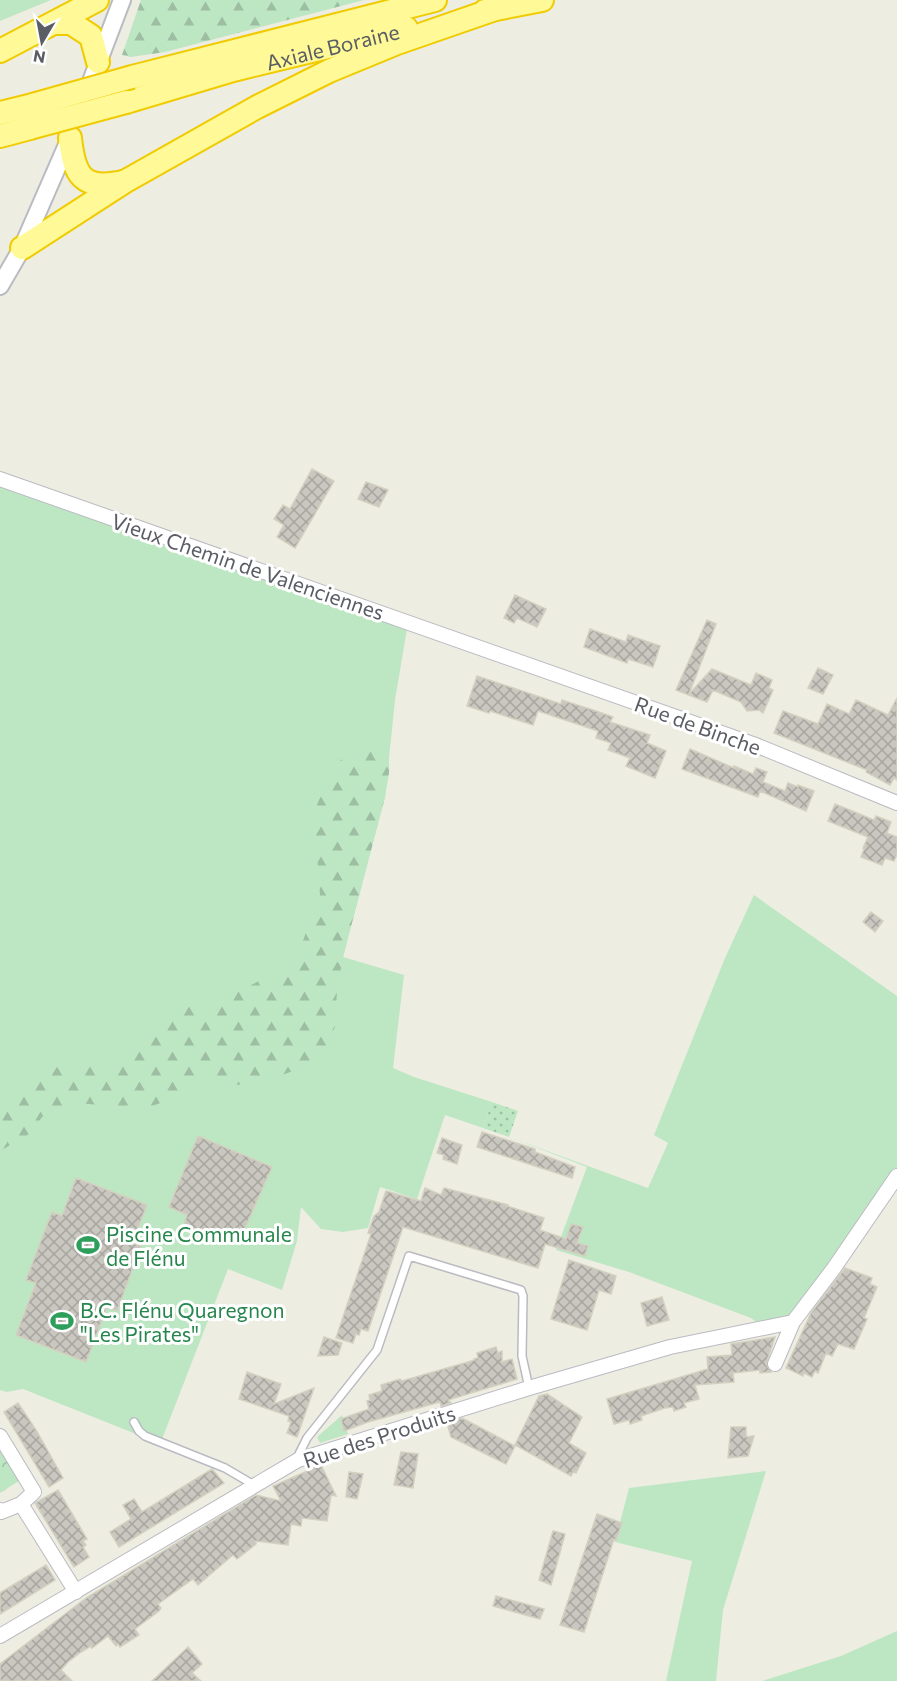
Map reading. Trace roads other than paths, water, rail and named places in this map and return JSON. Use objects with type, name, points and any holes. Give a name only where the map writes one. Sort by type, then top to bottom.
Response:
[{"type":"highway","points":[[0,51],[97,0]]},
{"type":"highway","name":"Axiale Boraine","points":[[28,117],[132,77],[435,0]]},
{"type":"highway","name":"Axiale Boraine","points":[[28,117],[126,102],[234,70],[320,48],[542,0]]},
{"type":"highway","points":[[22,248],[124,182],[257,107],[329,71],[397,43],[498,8]]},
{"type":"highway","points":[[55,23],[71,23],[91,36],[98,62]]},
{"type":"highway","points":[[0,113],[28,117]]},
{"type":"highway","points":[[0,136],[28,117]]},
{"type":"highway","points":[[70,138],[73,161],[78,172],[86,179],[107,186],[124,182]]},
{"type":"street","points":[[0,286],[22,248],[70,138],[122,0]]},
{"type":"street","name":"Vieux Chemin de Valenciennes","points":[[0,479],[496,652]]},
{"type":"street","name":"Rue de Binche","points":[[496,652],[753,744],[897,803]]},
{"type":"street","points":[[775,1364],[793,1322],[834,1268],[897,1176]]},
{"type":"street","name":"Rue des Produits","points":[[0,1636],[298,1460],[670,1347],[793,1322]]},
{"type":"street","points":[[0,1436],[34,1492],[21,1504],[1,1512],[0,1510]]},
{"type":"street","points":[[21,1504],[76,1592]]},
{"type":"lane","points":[[298,1460],[307,1438],[377,1350],[409,1256],[521,1290],[523,1296],[522,1356],[529,1388]]},
{"type":"lane","points":[[134,1422],[145,1436],[225,1468],[254,1485]]},
{"type":"place","name":"Piscine Communale de Flénu","points":[[88,1245]]},
{"type":"place","name":"B.C. Flénu Quaregnon \"Les Pirates\"","points":[[62,1321]]}]
